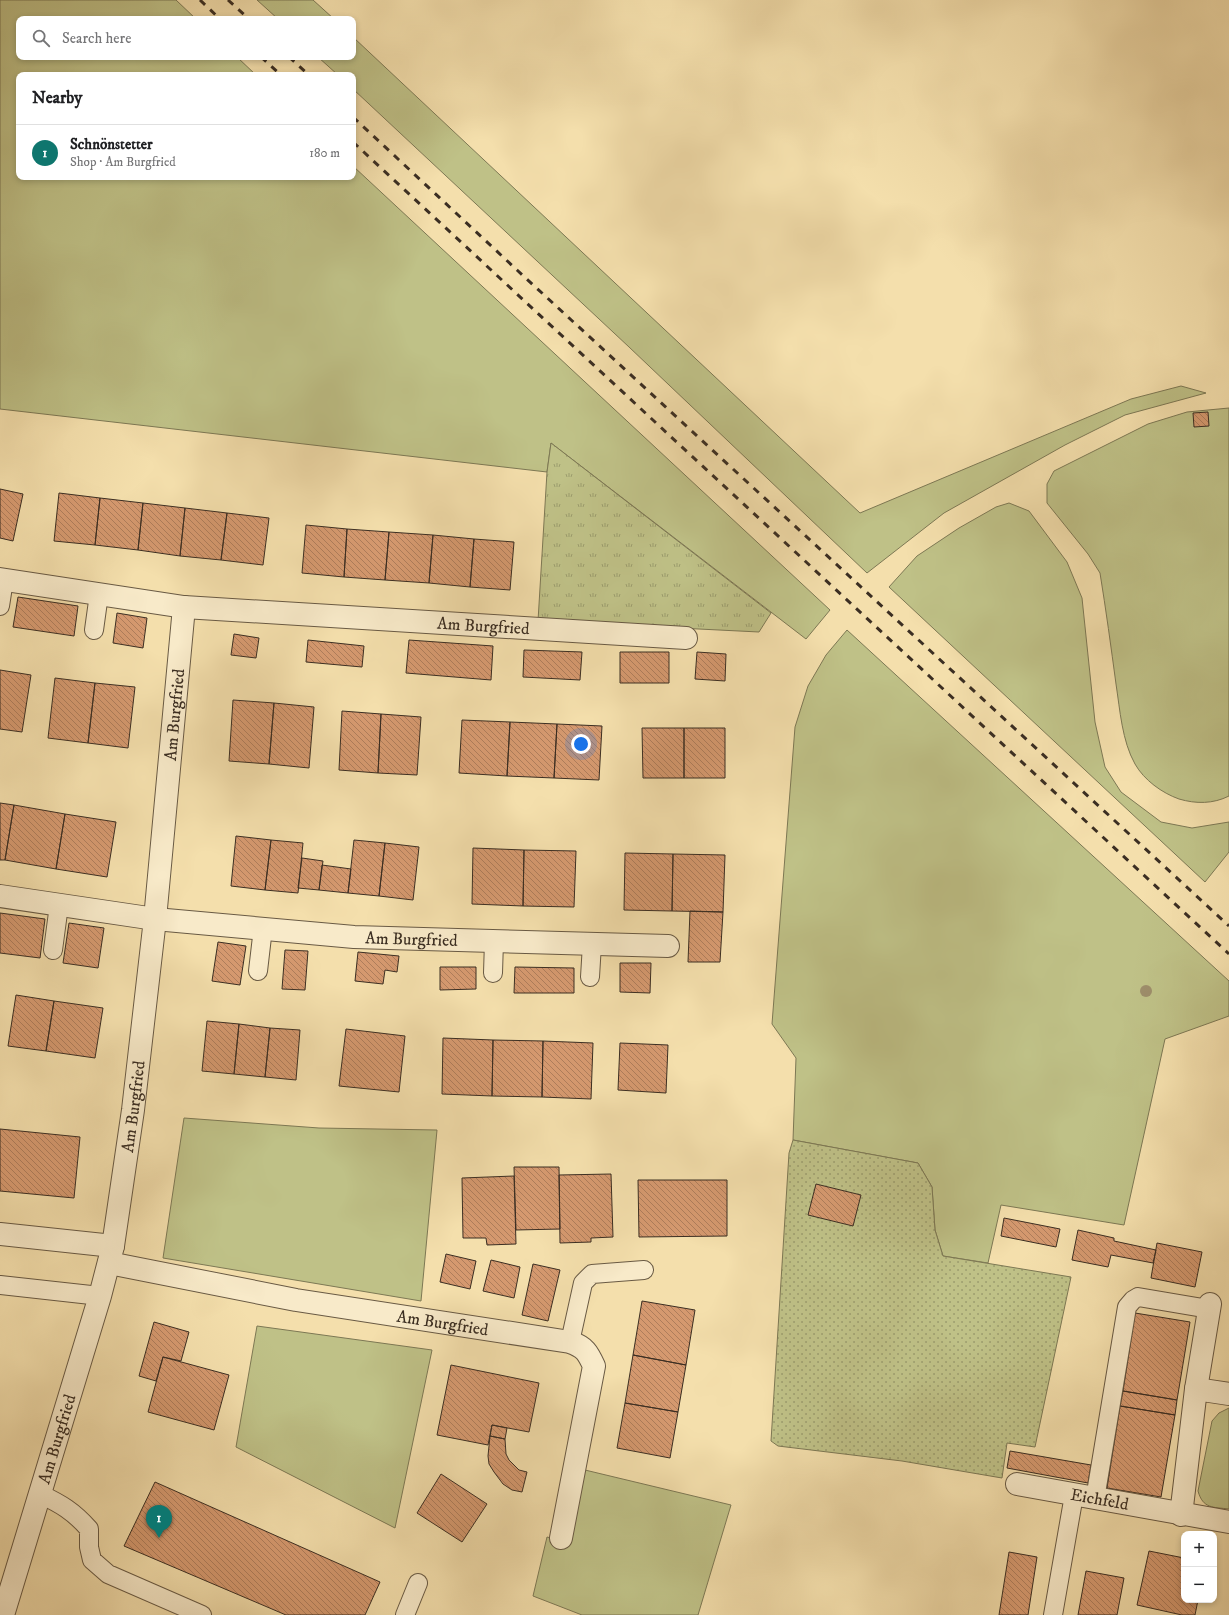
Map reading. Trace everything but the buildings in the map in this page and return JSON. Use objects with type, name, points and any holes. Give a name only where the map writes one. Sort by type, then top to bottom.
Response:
[{"type":"street","name":"Am Burgfried","points":[[2,580],[184,606],[686,638]]},
{"type":"street","name":"Am Burgfried","points":[[3,1615],[100,1296],[111,1254],[133,1110],[155,919],[184,606]]},
{"type":"street","name":"Am Burgfried","points":[[0,896],[155,919],[354,937],[668,946]]},
{"type":"street","name":"Am Burgfried","points":[[0,1234],[111,1254],[296,1300],[570,1342],[580,1345],[588,1354],[594,1366],[561,1538]]},
{"type":"street","points":[[1181,1515],[1196,1389],[1209,1306]]},
{"type":"street","points":[[1196,1389],[1229,1394]]},
{"type":"street","name":"Eichfeld","points":[[1017,1484],[1181,1515],[1229,1522]]},
{"type":"lane","points":[[0,606],[2,580]]},
{"type":"lane","points":[[94,630],[99,594]]},
{"type":"lane","points":[[53,950],[59,905]]},
{"type":"lane","points":[[258,970],[263,928]]},
{"type":"lane","points":[[493,973],[494,941]]},
{"type":"lane","points":[[590,977],[592,944]]},
{"type":"lane","points":[[570,1342],[583,1283],[592,1274],[644,1270]]},
{"type":"lane","points":[[0,1285],[100,1296]]},
{"type":"lane","points":[[1096,1499],[1127,1307],[1132,1300],[1138,1297],[1209,1306]]},
{"type":"lane","points":[[40,1494],[65,1506],[89,1529],[89,1547],[92,1560],[108,1574],[202,1615]]},
{"type":"lane","points":[[1053,1615],[1074,1495]]},
{"type":"lane","points":[[405,1615],[418,1583]]},
{"type":"green space","points":[[0,0],[176,0],[193,16],[16,16],[16,60],[240,60],[253,72],[16,72],[16,180],[356,180],[356,169],[830,610],[806,639],[551,443],[547,472],[0,409]]},
{"type":"green space","points":[[257,0],[313,0],[331,16],[275,16]]},
{"type":"green space","points":[[356,40],[860,513],[1131,399],[1181,386],[1206,393],[1125,415],[1065,445],[944,513],[867,573],[629,347],[356,92],[356,72],[335,72],[321,60],[356,60]]},
{"type":"green space","points":[[1229,408],[1229,796],[1211,802],[1192,802],[1179,799],[1160,790],[1148,781],[1135,764],[1127,745],[1120,715],[1100,573],[1088,554],[1047,503],[1047,484],[1054,471],[1148,424],[1187,412]]},
{"type":"green space","points":[[551,443],[771,613],[759,632],[538,621],[547,472]]},
{"type":"green space","points":[[1009,503],[1029,511],[1067,562],[1082,598],[1095,722],[1105,767],[1121,792],[1161,822],[1192,828],[1229,822],[1229,852],[1205,882],[889,587],[917,556],[959,528],[996,507]]},
{"type":"green space","points":[[847,630],[1229,981],[1229,1016],[1165,1039],[1124,1225],[1001,1205],[988,1263],[943,1256],[935,1230],[932,1187],[918,1163],[793,1140],[796,1058],[772,1024],[795,727],[808,686],[826,655]]},
{"type":"green space","points":[[184,1118],[319,1128],[437,1130],[421,1301],[163,1258]]},
{"type":"green space","points":[[793,1140],[918,1163],[932,1187],[935,1230],[943,1256],[1071,1277],[1035,1447],[1007,1443],[1002,1478],[902,1461],[778,1446],[771,1441],[789,1153]]},
{"type":"green space","points":[[257,1326],[432,1350],[395,1528],[236,1447]]},
{"type":"green space","points":[[1229,1408],[1229,1509],[1209,1506],[1200,1497],[1198,1491],[1212,1421],[1219,1413]]},
{"type":"green space","points":[[585,1470],[731,1505],[698,1615],[582,1615],[533,1596],[547,1537],[570,1543]]},
{"type":"railway","points":[[200,0],[217,16]]},
{"type":"railway","points":[[228,0],[246,16]]},
{"type":"railway","points":[[264,60],[278,72]]},
{"type":"railway","points":[[292,60],[306,72]]},
{"type":"railway","points":[[356,120],[1229,926]]},
{"type":"railway","points":[[356,145],[1229,954]]},
{"type":"place","name":"Schnönstetter","points":[[159,1538]]}]
